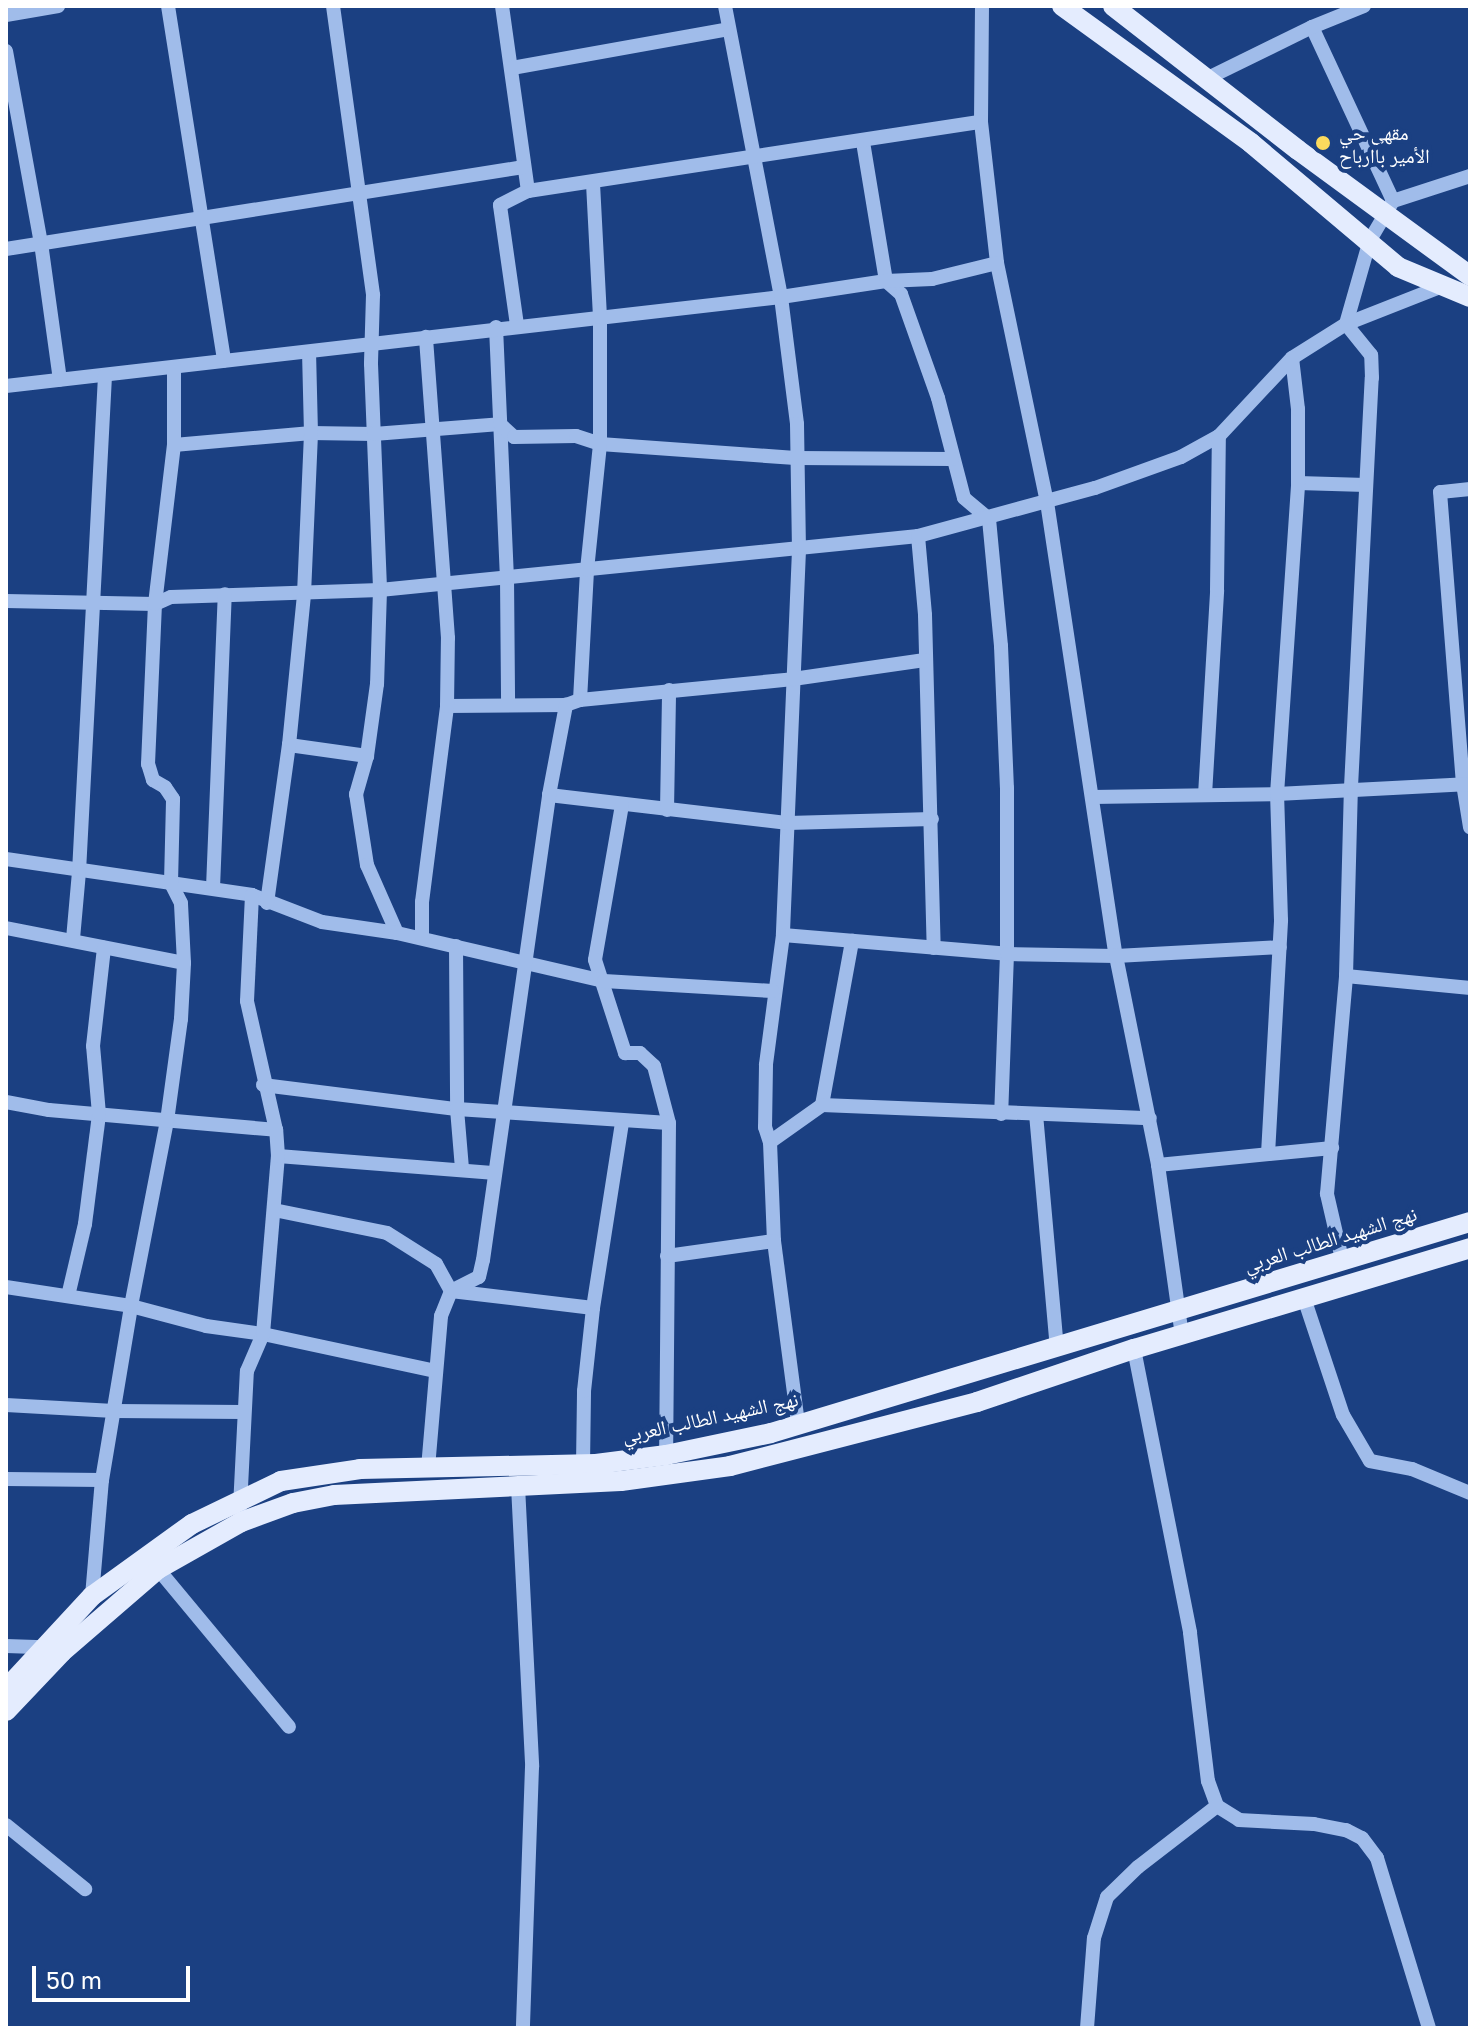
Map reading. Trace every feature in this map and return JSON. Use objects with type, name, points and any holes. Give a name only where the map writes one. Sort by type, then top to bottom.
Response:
[{"type":"main road","points":[[1062,6],[1251,143],[1370,240],[1398,267],[1470,297]]},
{"type":"main road","points":[[1113,6],[1206,79],[1390,207],[1470,276]]},
{"type":"main road","name":"نهج الشهيد الطالب العربي","points":[[6,1689],[92,1596],[192,1524],[240,1498],[281,1481],[332,1471],[583,1465],[666,1455],[798,1424],[1470,1222]]},
{"type":"main road","points":[[6,1711],[62,1652],[158,1569],[241,1522],[293,1503],[334,1495],[621,1481],[730,1466],[977,1402],[1134,1349],[1470,1248]]},
{"type":"street","points":[[6,15],[58,6]]},
{"type":"street","points":[[168,6],[224,361]]},
{"type":"street","points":[[333,6],[373,295],[380,590],[377,684],[367,756],[356,794],[367,865],[397,933]]},
{"type":"street","points":[[502,6],[528,191]]},
{"type":"street","points":[[725,6],[781,297],[797,424],[799,550],[783,935],[773,991],[766,1065],[765,1127],[770,1142],[774,1241],[798,1424]]},
{"type":"street","points":[[982,6],[981,122],[997,263],[1047,502],[1116,956],[1150,1118],[1182,1335]]},
{"type":"street","points":[[1206,79],[1346,9],[1364,6]]},
{"type":"street","points":[[1312,27],[1390,207]]},
{"type":"street","points":[[512,68],[729,29]]},
{"type":"street","points":[[6,51],[41,243],[60,380]]},
{"type":"street","points":[[517,325],[499,214],[502,203],[528,191],[753,160],[981,122]]},
{"type":"street","points":[[863,142],[886,281],[901,294],[938,398],[964,498],[989,519],[1001,646],[1007,954],[1001,1114]]},
{"type":"street","points":[[6,249],[524,167]]},
{"type":"street","points":[[1346,324],[1370,240],[1390,207],[1470,176]]},
{"type":"street","points":[[428,1468],[441,1316],[451,1291],[479,1277],[492,1173],[506,1111],[549,795],[573,703],[600,444],[600,317],[593,183]]},
{"type":"street","points":[[6,394],[6,386],[309,352],[496,327],[781,297],[886,281],[932,279],[997,263]]},
{"type":"street","points":[[6,601],[155,604],[171,597],[380,590],[918,536],[989,519],[1147,472],[1219,436],[1292,358],[1346,324],[1440,287]]},
{"type":"street","points":[[1342,1259],[1327,1194],[1346,976],[1351,787],[1366,485],[1372,435],[1371,355],[1346,324]]},
{"type":"street","points":[[496,327],[507,578],[508,705]]},
{"type":"street","points":[[422,938],[422,902],[447,706],[446,583],[426,337]]},
{"type":"street","points":[[267,903],[289,745],[304,594],[311,433],[309,352]]},
{"type":"street","points":[[1268,1154],[1282,872],[1277,794],[1298,483],[1298,409],[1292,358]]},
{"type":"street","points":[[92,1596],[102,1480],[131,1306],[167,1121],[184,963],[181,903],[171,883],[173,799],[165,787],[153,780],[148,764],[155,604],[174,445],[174,367]]},
{"type":"street","points":[[73,939],[105,376]]},
{"type":"street","points":[[174,445],[311,433],[374,434],[500,424],[514,437],[576,436],[600,444],[796,458],[952,459]]},
{"type":"street","points":[[1205,795],[1217,590],[1219,436]]},
{"type":"street","points":[[1298,483],[1366,485]]},
{"type":"street","points":[[1470,489],[1440,492],[1470,827]]},
{"type":"street","points":[[918,536],[932,819],[934,948]]},
{"type":"street","points":[[213,888],[225,594]]},
{"type":"street","points":[[447,706],[573,703],[669,690],[793,679],[925,660]]},
{"type":"street","points":[[667,810],[669,690]]},
{"type":"street","points":[[289,745],[367,756]]},
{"type":"street","points":[[1092,797],[1277,794],[1351,787],[1466,784]]},
{"type":"street","points":[[549,795],[788,823],[932,819]]},
{"type":"street","points":[[622,805],[595,960],[625,1053],[640,1053],[654,1066],[669,1123],[666,1455]]},
{"type":"street","points":[[6,859],[252,895],[322,922],[422,938],[604,981],[773,991]]},
{"type":"street","points":[[241,1522],[247,1371],[263,1334],[278,1156],[276,1130],[263,1085],[247,1001],[252,895]]},
{"type":"street","points":[[6,928],[184,963]]},
{"type":"street","points":[[783,935],[1007,954],[1116,956],[1280,947]]},
{"type":"street","points":[[822,1105],[852,941]]},
{"type":"street","points":[[456,946],[457,1109],[462,1169]]},
{"type":"street","points":[[68,1296],[85,1224],[99,1114],[93,1059],[104,948]]},
{"type":"street","points":[[1346,976],[1470,988]]},
{"type":"street","points":[[263,1085],[457,1109],[669,1123]]},
{"type":"street","points":[[6,1102],[276,1130]]},
{"type":"street","points":[[770,1142],[822,1105],[1150,1118]]},
{"type":"street","points":[[1036,1114],[1057,1348]]},
{"type":"street","points":[[583,1465],[584,1391],[593,1308],[622,1122]]},
{"type":"street","points":[[1158,1165],[1332,1148]]},
{"type":"street","points":[[278,1156],[492,1173]]},
{"type":"street","points":[[274,1210],[387,1233],[436,1264],[451,1291]]},
{"type":"street","points":[[667,1256],[774,1241]]},
{"type":"street","points":[[6,1287],[131,1306],[206,1326],[263,1334],[436,1371]]},
{"type":"street","points":[[451,1291],[593,1308]]},
{"type":"street","points":[[1304,1298],[1343,1415],[1370,1461],[1412,1469],[1470,1493]]},
{"type":"street","points":[[1134,1349],[1190,1633],[1208,1781],[1217,1806],[1239,1820],[1314,1824],[1346,1830],[1362,1838],[1377,1858],[1429,2028]]},
{"type":"street","points":[[6,1405],[114,1411],[243,1412]]},
{"type":"street","points":[[6,1479],[102,1480]]},
{"type":"street","points":[[518,1486],[532,1767],[523,2028]]},
{"type":"street","points":[[158,1569],[289,1727]]},
{"type":"street","points":[[6,1646],[43,1647]]},
{"type":"street","points":[[1087,2028],[1094,1938],[1107,1897],[1138,1867],[1217,1806]]},
{"type":"street","points":[[6,1825],[85,1889]]},
{"type":"place","name":"مقهى حي الأمير باارباح","points":[[1323,143]]}]
